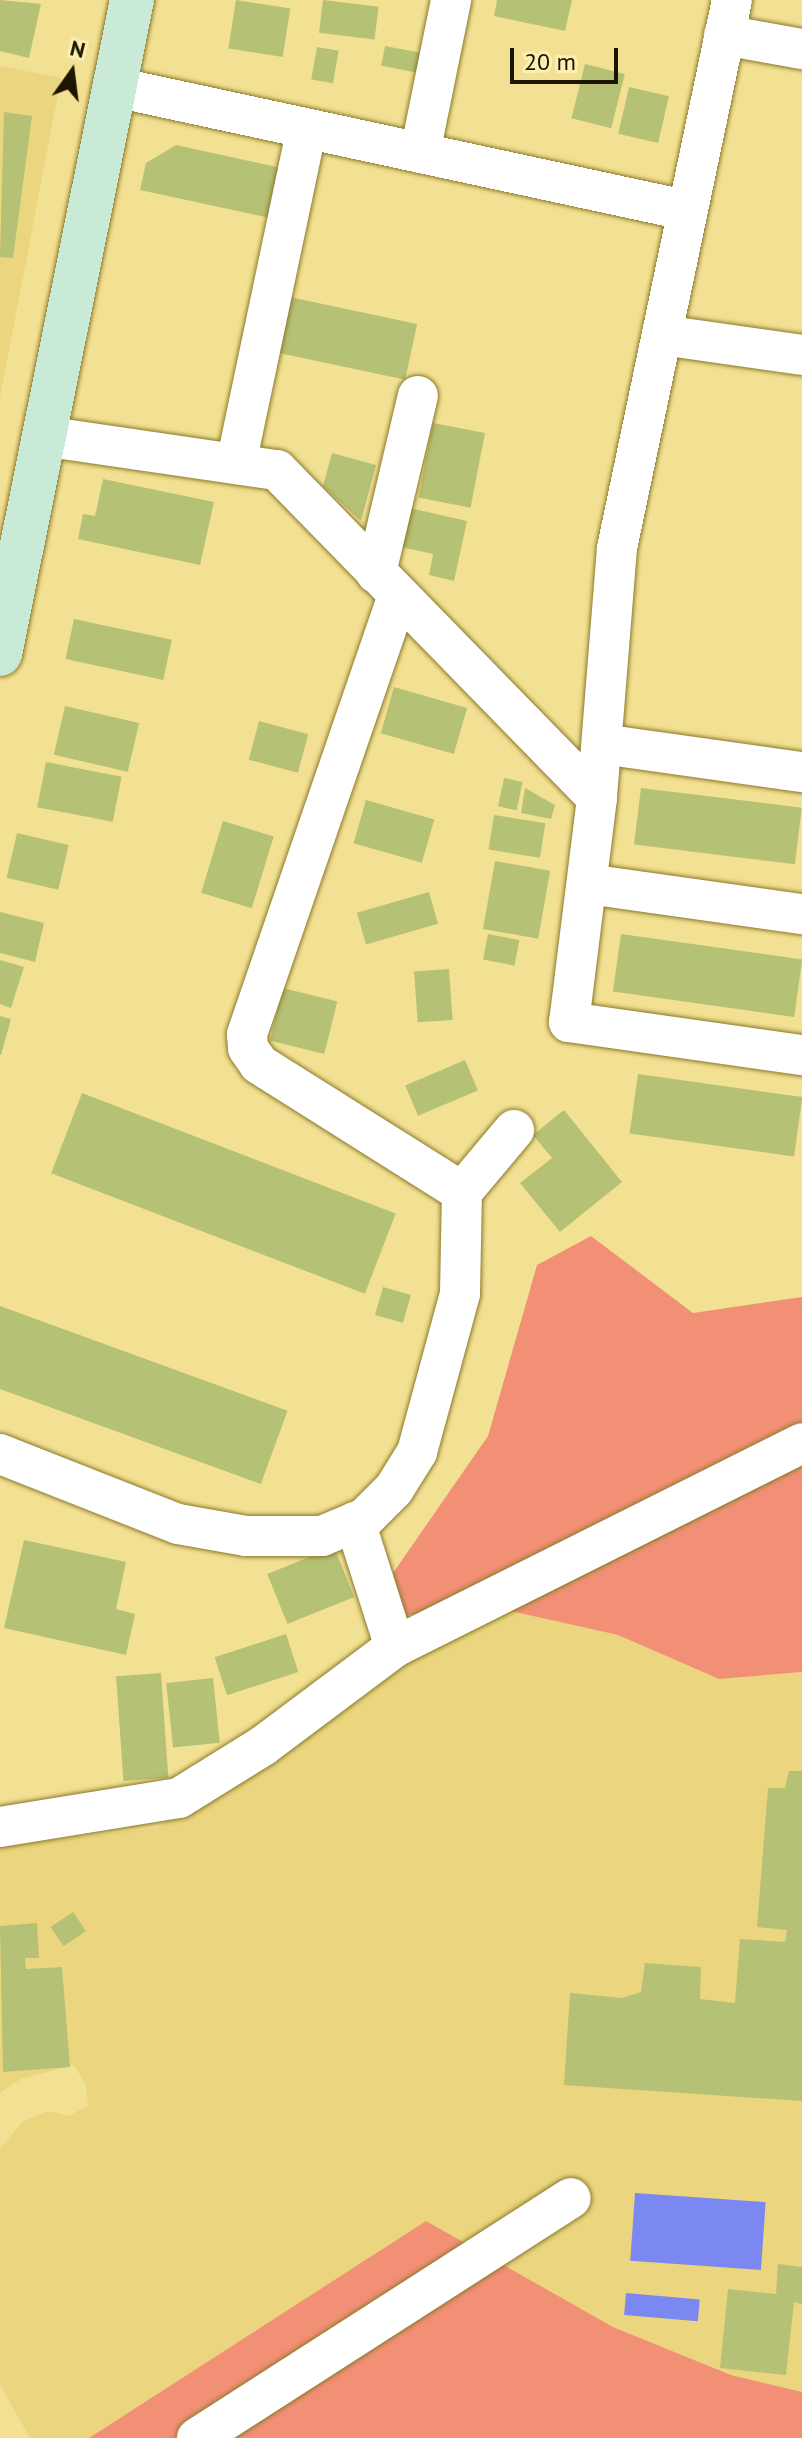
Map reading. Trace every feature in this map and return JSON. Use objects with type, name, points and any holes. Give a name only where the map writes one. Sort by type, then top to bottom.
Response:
[{"type":"street","points":[[0,654],[132,0]]},
{"type":"street","points":[[420,153],[451,0]]},
{"type":"street","points":[[802,49],[728,18],[685,210],[617,548],[597,798],[569,1022],[802,1055]]},
{"type":"street","points":[[115,87],[685,210]]},
{"type":"street","points":[[236,464],[307,128]]},
{"type":"street","points":[[662,335],[802,355]]},
{"type":"street","points":[[418,396],[387,585],[247,1034],[248,1048],[259,1064],[462,1192]]},
{"type":"street","points":[[43,436],[277,470],[597,798]]},
{"type":"street","points":[[602,744],[802,772]]},
{"type":"street","points":[[588,884],[802,914]]},
{"type":"street","points":[[0,1454],[178,1524],[246,1536],[322,1536],[355,1522],[394,1489],[417,1452],[460,1294],[462,1192],[514,1130]]},
{"type":"street","points":[[0,1827],[179,1798],[264,1745],[395,1647],[802,1443]]},
{"type":"street","points":[[355,1522],[395,1647]]},
{"type":"street","points":[[197,2438],[571,2198]]},
{"type":"shaded area","points":[[0,66],[61,78],[0,398]]},
{"type":"shaded area","points":[[591,1236],[693,1313],[802,1297],[802,1672],[719,1679],[618,1635],[497,1608],[405,1615],[393,1573],[488,1436],[537,1265]]},
{"type":"shaded area","points":[[497,1608],[618,1635],[719,1679],[802,1672],[802,2392],[731,2375],[613,2327],[426,2221],[89,2438],[30,2438],[0,2385],[0,2149],[23,2121],[49,2111],[69,2116],[88,2105],[86,2085],[74,2065],[21,2079],[0,2093],[0,1846],[156,1828],[261,1772],[396,1670]]},
{"type":"shaded area","points":[[426,2221],[613,2327],[731,2375],[802,2392],[802,2438],[89,2438]]},
{"type":"water","points":[[635,2193],[766,2202],[761,2270],[630,2261]]},
{"type":"water","points":[[626,2293],[700,2299],[698,2321],[624,2315]]},
{"type":"building","points":[[0,0],[41,4],[29,58],[0,51]]},
{"type":"building","points":[[236,0],[290,9],[283,57],[228,48]]},
{"type":"building","points":[[323,0],[379,7],[375,40],[319,33]]},
{"type":"building","points":[[497,0],[572,0],[565,31],[494,16]]},
{"type":"building","points":[[385,46],[420,53],[417,73],[381,66]]},
{"type":"building","points":[[317,47],[339,51],[333,83],[311,79]]},
{"type":"building","points":[[585,64],[625,74],[611,128],[571,118]]},
{"type":"building","points":[[629,87],[669,96],[658,143],[618,134]]},
{"type":"building","points":[[4,112],[32,116],[13,258],[0,257]]},
{"type":"building","points":[[176,145],[286,169],[275,219],[140,190],[146,163]]},
{"type":"building","points":[[285,296],[417,324],[405,380],[273,352]]},
{"type":"building","points":[[433,423],[485,433],[471,508],[418,498]]},
{"type":"building","points":[[332,453],[376,465],[361,521],[323,486]]},
{"type":"building","points":[[103,479],[214,502],[200,565],[78,539],[83,514],[95,516]]},
{"type":"building","points":[[401,506],[467,521],[454,581],[429,575],[433,554],[392,545]]},
{"type":"building","points":[[74,619],[172,640],[163,680],[65,659]]},
{"type":"building","points":[[394,687],[467,708],[454,754],[381,733]]},
{"type":"building","points":[[65,706],[139,723],[128,772],[54,755]]},
{"type":"building","points":[[259,721],[308,734],[298,773],[249,760]]},
{"type":"building","points":[[46,762],[122,777],[113,822],[37,807]]},
{"type":"building","points":[[504,778],[523,782],[517,810],[498,806]]},
{"type":"building","points":[[525,788],[555,805],[551,819],[521,813]]},
{"type":"building","points":[[641,788],[802,808],[795,864],[634,845]]},
{"type":"building","points":[[366,800],[434,820],[422,863],[354,843]]},
{"type":"building","points":[[494,815],[545,823],[540,858],[489,850]]},
{"type":"building","points":[[223,821],[274,836],[252,908],[201,893]]},
{"type":"building","points":[[17,833],[69,845],[58,890],[7,878]]},
{"type":"building","points":[[495,861],[550,871],[538,939],[483,929]]},
{"type":"building","points":[[429,892],[438,924],[366,944],[357,913]]},
{"type":"building","points":[[0,912],[44,923],[35,962],[0,953]]},
{"type":"building","points":[[488,934],[519,940],[514,966],[483,960]]},
{"type":"building","points":[[621,934],[802,959],[794,1017],[613,991]]},
{"type":"building","points":[[0,960],[24,967],[11,1008],[0,1004]]},
{"type":"building","points":[[449,969],[453,1020],[418,1022],[414,971]]},
{"type":"building","points":[[283,988],[337,1002],[324,1054],[270,1040]]},
{"type":"building","points":[[0,1016],[11,1019],[1,1055],[0,1055]]},
{"type":"building","points":[[465,1060],[478,1090],[418,1116],[405,1085]]},
{"type":"building","points":[[638,1074],[802,1097],[794,1157],[630,1133]]},
{"type":"building","points":[[82,1093],[396,1213],[365,1294],[51,1173]]},
{"type":"building","points":[[564,1110],[622,1182],[560,1232],[520,1183],[552,1158],[533,1135]]},
{"type":"building","points":[[383,1287],[411,1295],[403,1323],[375,1315]]},
{"type":"building","points":[[0,1306],[288,1411],[261,1484],[0,1389]]},
{"type":"building","points":[[24,1540],[126,1562],[116,1609],[135,1614],[126,1655],[4,1628]]},
{"type":"building","points":[[334,1547],[354,1597],[287,1624],[267,1574]]},
{"type":"building","points":[[286,1634],[298,1672],[227,1695],[215,1657]]},
{"type":"building","points":[[161,1673],[168,1778],[123,1781],[116,1676]]},
{"type":"building","points":[[213,1678],[220,1743],[173,1748],[166,1683]]},
{"type":"building","points":[[789,1771],[802,1771],[802,2101],[564,2085],[570,1993],[622,1998],[641,1992],[645,1963],[701,1967],[700,1999],[735,2003],[740,1939],[785,1942],[787,1930],[757,1927],[768,1788],[785,1788]]},
{"type":"building","points":[[73,1912],[86,1931],[63,1946],[51,1927]]},
{"type":"building","points":[[37,1923],[39,1958],[25,1958],[26,1969],[62,1967],[70,2067],[3,2072],[0,1926]]},
{"type":"building","points":[[778,2264],[802,2267],[802,2304],[794,2302],[786,2375],[720,2368],[728,2289],[776,2294]]}]
